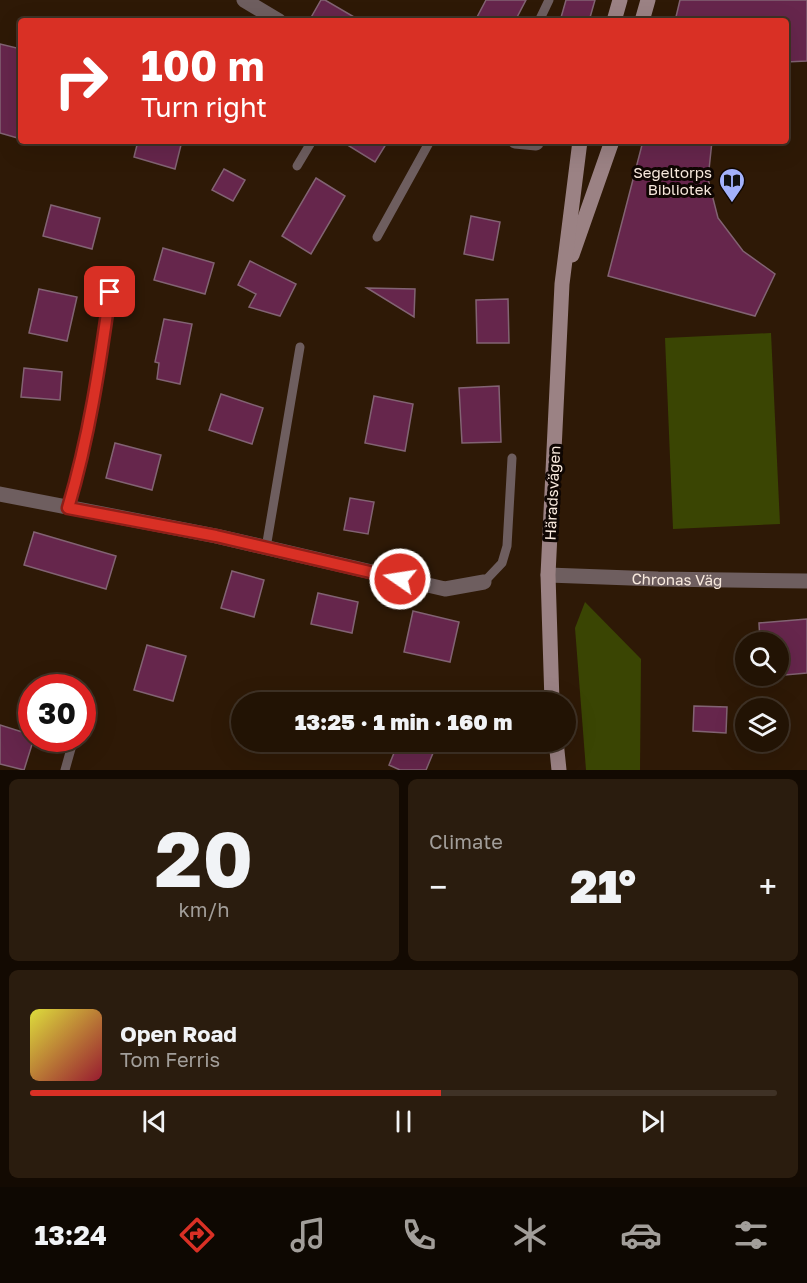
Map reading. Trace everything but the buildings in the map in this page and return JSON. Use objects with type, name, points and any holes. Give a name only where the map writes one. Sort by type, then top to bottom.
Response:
[{"type":"street","points":[[244,0],[274,18]]},
{"type":"street","points":[[615,18],[620,0]]},
{"type":"street","points":[[643,18],[648,0]]},
{"type":"street","name":"Häradsvägen","points":[[552,692],[548,575],[562,284],[580,144]]},
{"type":"street","name":"Häradsvägen","points":[[562,284],[611,144]]},
{"type":"street","points":[[0,494],[266,548],[445,589],[484,582]]},
{"type":"street","name":"Chronas Väg","points":[[548,575],[807,581]]},
{"type":"street","points":[[557,752],[559,770]]},
{"type":"lane","points":[[540,18],[549,0]]},
{"type":"lane","points":[[297,166],[310,144]]},
{"type":"lane","points":[[377,237],[428,144]]},
{"type":"lane","points":[[68,508],[80,470],[110,292]]},
{"type":"lane","points":[[266,548],[300,347]]},
{"type":"lane","points":[[484,582],[502,563],[507,546],[512,458]]},
{"type":"lane","points":[[65,770],[70,752]]},
{"type":"green space","points":[[771,333],[780,524],[673,529],[665,338]]},
{"type":"green space","points":[[585,602],[641,659],[640,770],[586,770],[575,628]]},
{"type":"place","name":"Segeltorps Bibliotek","points":[[732,204]]},
{"type":"route","points":[[110,292],[80,470],[68,508],[216,536],[400,579]]}]
